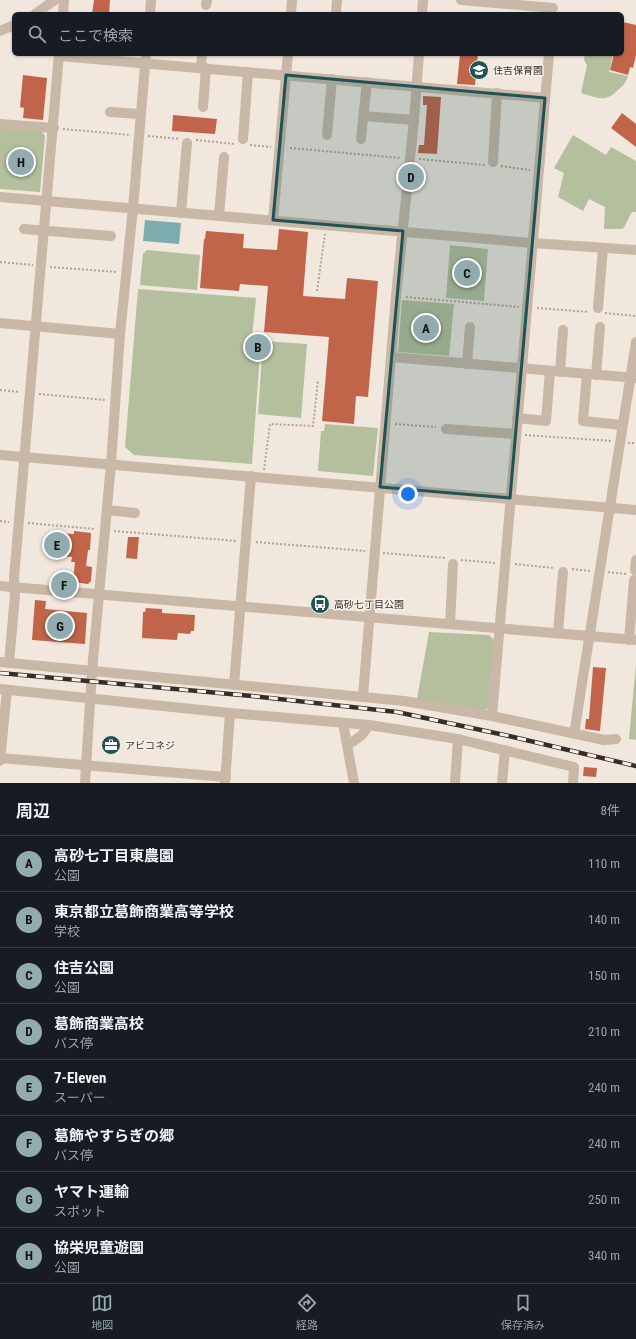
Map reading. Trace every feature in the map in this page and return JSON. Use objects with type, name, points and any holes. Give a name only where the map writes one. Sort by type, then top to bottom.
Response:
[{"type":"street","points":[[38,12],[55,0]]},
{"type":"street","points":[[63,12],[64,0]]},
{"type":"street","points":[[150,12],[151,0]]},
{"type":"street","points":[[291,12],[292,0]]},
{"type":"street","points":[[336,12],[337,0]]},
{"type":"street","points":[[422,12],[423,0]]},
{"type":"street","points":[[461,0],[552,11],[560,0]]},
{"type":"street","points":[[0,31],[12,26]]},
{"type":"street","points":[[59,56],[57,128],[48,201],[36,326],[14,587],[15,595],[4,662],[234,685],[363,696],[411,702],[492,716],[604,740],[616,739]]},
{"type":"street","points":[[88,56],[146,58],[203,68],[545,98]]},
{"type":"street","points":[[202,56],[203,107]]},
{"type":"street","points":[[273,220],[288,56]]},
{"type":"street","points":[[363,696],[396,296],[414,120],[419,56]]},
{"type":"street","points":[[492,716],[549,56]]},
{"type":"street","points":[[85,783],[92,671],[111,464],[120,334],[146,58]]},
{"type":"street","points":[[244,143],[248,72]]},
{"type":"street","points":[[327,135],[332,79]]},
{"type":"street","points":[[361,139],[367,82]]},
{"type":"street","points":[[495,165],[497,93]]},
{"type":"street","points":[[110,112],[140,114]]},
{"type":"street","points":[[363,116],[414,120]]},
{"type":"street","points":[[0,124],[57,128]]},
{"type":"street","points":[[181,213],[188,141]]},
{"type":"street","points":[[219,216],[224,157]]},
{"type":"street","points":[[0,197],[19,202],[48,201],[532,243],[636,250]]},
{"type":"street","points":[[24,229],[111,236]]},
{"type":"street","points":[[597,311],[604,248]]},
{"type":"street","points":[[0,324],[120,334]]},
{"type":"street","points":[[466,364],[470,327]]},
{"type":"street","points":[[600,327],[583,421],[622,425]]},
{"type":"street","points":[[517,418],[546,421],[563,330]]},
{"type":"street","points":[[574,734],[619,442],[633,378],[636,342]]},
{"type":"street","points":[[391,358],[633,378]]},
{"type":"street","points":[[446,429],[516,434]]},
{"type":"street","points":[[0,455],[636,510]]},
{"type":"street","points":[[234,685],[251,476]]},
{"type":"street","points":[[107,510],[135,513]]},
{"type":"street","points":[[450,624],[453,564]]},
{"type":"street","points":[[0,586],[632,640],[635,570]]},
{"type":"street","points":[[558,634],[563,572]]},
{"type":"street","points":[[0,761],[3,690],[230,713],[369,725],[458,738],[574,767],[573,783]]},
{"type":"street","points":[[0,758],[86,764],[225,780],[230,713]]},
{"type":"street","points":[[343,723],[354,783]]},
{"type":"street","points":[[348,745],[362,735],[369,725]]},
{"type":"street","points":[[456,783],[458,738]]},
{"type":"street","points":[[502,783],[505,750]]},
{"type":"path","points":[[57,128],[133,135]]},
{"type":"path","points":[[145,136],[188,141],[244,143],[280,148],[495,165],[532,170]]},
{"type":"path","points":[[317,291],[325,225]]},
{"type":"path","points":[[0,262],[34,265]]},
{"type":"path","points":[[47,267],[121,272]]},
{"type":"path","points":[[396,296],[527,308],[597,311],[636,316]]},
{"type":"path","points":[[264,477],[270,424],[313,426],[318,381]]},
{"type":"path","points":[[0,390],[23,392]]},
{"type":"path","points":[[38,394],[108,400]]},
{"type":"path","points":[[386,423],[446,429]]},
{"type":"path","points":[[516,434],[636,443]]},
{"type":"path","points":[[0,521],[14,523]]},
{"type":"path","points":[[27,523],[100,529]]},
{"type":"highlighted area","points":[[286,75],[545,98],[510,498],[380,487],[403,231],[273,220]]},
{"type":"green space","points":[[585,56],[613,56],[609,72],[628,76],[626,82],[606,98],[597,98],[581,93],[587,65],[584,60]]},
{"type":"green space","points":[[0,127],[42,132],[45,136],[40,192],[0,189]]},
{"type":"green space","points":[[573,135],[606,155],[611,147],[636,161],[636,212],[632,212],[623,229],[604,229],[605,207],[589,199],[583,211],[558,197],[564,173],[554,168]]},
{"type":"green space","points":[[450,245],[488,249],[484,301],[446,298]]},
{"type":"green space","points":[[147,250],[200,255],[197,290],[140,285],[143,254]]},
{"type":"green space","points":[[138,289],[256,298],[252,337],[261,339],[252,464],[134,455],[125,447]]},
{"type":"green space","points":[[402,300],[454,304],[449,356],[398,352]]},
{"type":"green space","points":[[263,341],[307,344],[301,418],[258,414]]},
{"type":"green space","points":[[325,424],[378,428],[373,476],[318,471],[321,431],[324,431]]},
{"type":"green space","points":[[429,632],[489,635],[494,640],[488,708],[485,710],[417,699]]},
{"type":"green space","points":[[636,664],[636,740],[629,739]]},
{"type":"water","points":[[145,220],[181,223],[179,244],[143,241]]},
{"type":"building","points":[[94,0],[110,0],[109,12],[92,12]]},
{"type":"building","points":[[624,22],[636,25],[636,55],[633,68],[630,67],[628,75],[610,70],[614,56],[624,56]]},
{"type":"building","points":[[460,56],[478,56],[475,85],[457,84]]},
{"type":"building","points":[[23,75],[47,78],[43,120],[23,118],[24,108],[20,107]]},
{"type":"building","points":[[423,96],[441,97],[437,154],[418,153],[419,145],[424,145],[427,105],[423,105]]},
{"type":"building","points":[[622,113],[636,124],[636,147],[611,128]]},
{"type":"building","points":[[173,115],[217,119],[215,134],[172,131]]},
{"type":"building","points":[[279,229],[308,232],[303,296],[345,299],[347,278],[378,281],[368,397],[356,396],[354,424],[322,421],[329,337],[264,332],[268,286],[240,284],[239,291],[200,288],[206,231],[244,234],[243,248],[277,250]]},
{"type":"building","points":[[74,531],[91,533],[90,550],[88,550],[86,566],[92,567],[91,581],[88,584],[73,582],[75,562],[71,562],[72,557],[51,555],[53,533],[74,534]]},
{"type":"building","points":[[128,537],[139,537],[137,559],[126,558]]},
{"type":"building","points":[[35,600],[46,601],[45,609],[87,613],[85,644],[32,640]]},
{"type":"building","points":[[146,608],[162,609],[162,613],[195,615],[194,631],[191,631],[190,634],[178,633],[177,640],[142,638],[143,612],[145,612]]},
{"type":"building","points":[[593,667],[606,668],[600,731],[585,729],[586,719],[589,719]]},
{"type":"building","points":[[584,767],[597,768],[596,777],[583,776]]},
{"type":"railway","points":[[0,673],[252,696],[397,712],[509,736],[636,766]]},
{"type":"place","name":"住吉保育園","points":[[479,70]]},
{"type":"place","name":"協栄児童遊園","points":[[21,162]]},
{"type":"place","name":"葛飾商業高校","points":[[411,177]]},
{"type":"place","name":"住吉公園","points":[[467,273]]},
{"type":"place","name":"高砂七丁目東農園","points":[[426,328]]},
{"type":"place","name":"東京都立葛飾商業高等学校","points":[[258,347]]},
{"type":"place","name":"7-Eleven","points":[[57,545]]},
{"type":"place","name":"葛飾やすらぎの郷","points":[[64,585]]},
{"type":"place","name":"高砂七丁目公園","points":[[320,604]]},
{"type":"place","name":"ヤマト運輸","points":[[60,626]]},
{"type":"place","name":"アビコネジ","points":[[111,745]]}]
